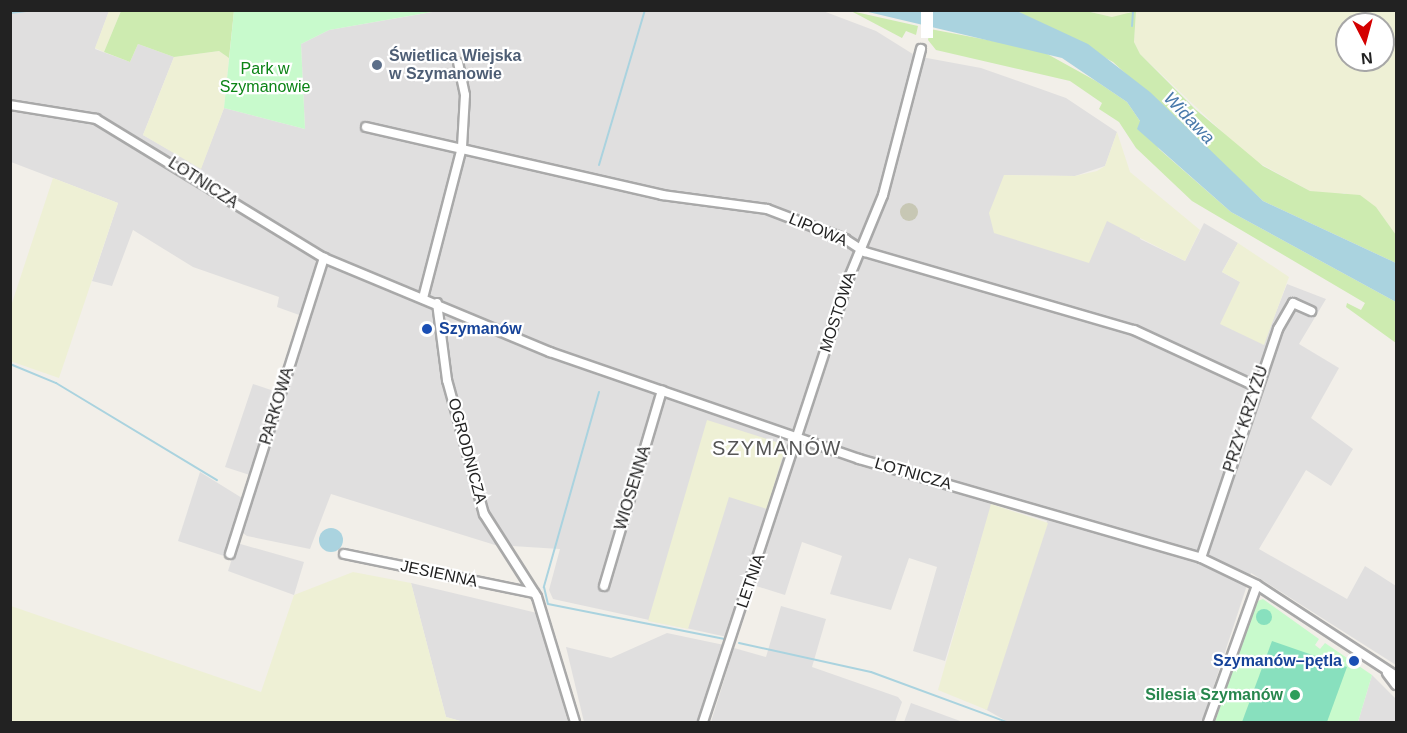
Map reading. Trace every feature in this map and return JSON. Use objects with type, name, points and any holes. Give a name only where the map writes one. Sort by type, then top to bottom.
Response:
[{"type":"street","name":"MOSTOWA","points":[[798,439],[860,248],[884,195],[921,49]]},
{"type":"street","name":"OGRODNICZA","points":[[458,63],[465,95],[462,147],[429,300],[447,380],[484,514],[534,593],[575,723]]},
{"type":"street","name":"LOTNICZA","points":[[10,105],[96,119],[124,132],[324,258],[550,352],[798,439],[1201,558],[1257,585],[1396,676]]},
{"type":"street","name":"LIPOWA","points":[[366,127],[462,147],[662,195],[767,209],[860,248],[1134,330],[1255,386]]},
{"type":"street","name":"PARKOWA","points":[[230,554],[324,258]]},
{"type":"street","name":"PRZY KRZYŻU","points":[[1201,558],[1255,386],[1293,303],[1311,311]]},
{"type":"street","name":"WIOSENNA","points":[[604,586],[662,390]]},
{"type":"street","name":"LETNIA","points":[[703,723],[798,439]]},
{"type":"street","name":"JESIENNA","points":[[344,554],[534,593]]},
{"type":"street","points":[[1208,723],[1257,585]]},
{"type":"street","name":"LOTNICZA","points":[[1384,670],[1396,685]]},
{"type":"shaded area","points":[[10,11],[109,11],[95,49],[130,62],[138,44],[174,57],[143,135],[201,168],[224,108],[305,129],[301,44],[329,30],[438,11],[823,11],[876,31],[916,56],[981,68],[1066,98],[1117,132],[1105,166],[1075,176],[1004,175],[1141,235],[1140,239],[1185,261],[1204,223],[1238,243],[1222,272],[1240,282],[1263,345],[1287,284],[1326,299],[1299,344],[1339,368],[1311,418],[1353,449],[1331,486],[1306,470],[1259,549],[1347,599],[1365,566],[1396,586],[1396,665],[1251,573],[1202,722],[1008,722],[985,709],[1047,521],[992,504],[945,661],[913,651],[937,567],[909,558],[891,610],[830,594],[842,556],[802,542],[785,595],[753,585],[738,604],[727,637],[553,599],[549,590],[560,549],[495,545],[331,494],[310,549],[247,536],[240,531],[259,478],[225,467],[253,384],[277,392],[302,316],[277,307],[279,297],[193,267],[133,230],[112,286],[92,281],[118,203],[11,162]]},
{"type":"shaded area","points":[[109,11],[121,11],[104,52],[95,48]]},
{"type":"shaded area","points":[[1086,11],[1129,11],[1126,17],[1112,17]]},
{"type":"shaded area","points":[[1136,11],[1396,11],[1396,235],[1376,207],[1344,193],[1329,197],[1310,191],[1250,158],[1140,54],[1134,42]]},
{"type":"shaded area","points":[[219,51],[229,58],[224,108],[201,169],[143,135],[174,57]]},
{"type":"shaded area","points":[[1117,132],[1130,172],[1200,230],[1185,261],[1107,221],[1089,263],[994,233],[989,213],[1004,175],[1075,176],[1097,171],[1105,166]]},
{"type":"shaded area","points":[[53,178],[118,203],[59,378],[10,361],[11,306]]},
{"type":"shaded area","points":[[909,203],[915,206],[918,212],[915,218],[909,221],[903,218],[900,212],[903,206]]},
{"type":"shaded area","points":[[1238,243],[1289,277],[1264,345],[1220,324],[1240,282],[1222,272]]},
{"type":"shaded area","points":[[707,420],[786,445],[767,509],[729,497],[688,629],[648,621]]},
{"type":"shaded area","points":[[200,472],[242,498],[224,556],[178,541]]},
{"type":"shaded area","points":[[991,504],[1048,523],[987,710],[938,690]]},
{"type":"shaded area","points":[[237,543],[304,562],[294,595],[228,571]]},
{"type":"shaded area","points":[[353,572],[411,583],[446,717],[464,722],[11,722],[11,606],[261,692],[294,595]]},
{"type":"shaded area","points":[[411,583],[537,613],[568,722],[464,722],[446,717]]},
{"type":"shaded area","points":[[781,606],[826,619],[812,667],[898,697],[902,702],[895,722],[711,722],[734,648],[766,657]]},
{"type":"shaded area","points":[[667,633],[724,645],[697,722],[584,722],[566,647],[611,658]]},
{"type":"shaded area","points":[[1372,675],[1396,699],[1396,722],[1358,722]]},
{"type":"shaded area","points":[[911,703],[963,722],[904,722]]},
{"type":"green space","points":[[121,11],[234,11],[229,58],[219,51],[174,57],[138,44],[130,62],[104,52]]},
{"type":"green space","name":"Park w Szymanowie","points":[[234,11],[437,11],[329,30],[301,44],[305,129],[224,108]]},
{"type":"green space","points":[[851,11],[918,26],[916,35],[906,31],[902,38]]},
{"type":"green space","points":[[1017,11],[1086,11],[1112,17],[1136,11],[1134,42],[1140,54],[1195,109],[1263,166],[1310,191],[1360,195],[1376,207],[1396,235],[1396,263],[1263,201],[1113,62]]},
{"type":"green space","points":[[930,29],[1040,50],[1096,81],[1127,102],[1159,149],[1231,212],[1396,302],[1396,343],[1346,307],[1347,303],[1361,310],[1365,303],[1192,201],[1136,148],[1119,122],[1099,109],[1102,103],[1070,81],[936,50],[928,40]]},
{"type":"green space","points":[[1263,599],[1319,639],[1315,645],[1320,649],[1325,643],[1372,675],[1358,722],[1215,722],[1255,602]]},
{"type":"green space","points":[[1264,609],[1270,611],[1272,617],[1270,623],[1264,625],[1258,623],[1256,617],[1258,611]]},
{"type":"green space","name":"Silesia Szymanów","points":[[1272,641],[1347,667],[1327,722],[1242,722]]},
{"type":"water","points":[[864,11],[1017,11],[1088,44],[1150,92],[1263,201],[1396,263],[1396,302],[1231,212],[1137,129],[1140,121],[1127,102],[1062,58]]},
{"type":"water","points":[[331,528],[339,532],[343,540],[339,548],[331,552],[323,548],[319,540],[323,532]]},
{"type":"pier","points":[[921,11],[933,11],[933,38],[921,38]]},
{"type":"waterway","points":[[10,13],[34,10]]},
{"type":"waterway","points":[[599,165],[645,10]]},
{"type":"waterway","points":[[1132,26],[1133,10]]},
{"type":"waterway","points":[[10,364],[56,383],[217,480]]},
{"type":"waterway","points":[[599,392],[544,587],[548,604],[725,639]]},
{"type":"waterway","points":[[739,643],[871,672],[1007,722]]},
{"type":"place","name":"Świetlica Wiejska w Szymanowie","points":[[377,65]]},
{"type":"place","name":"Szymanów","points":[[427,329]]},
{"type":"place","name":"Szymanów–pętla","points":[[1354,661]]},
{"type":"place","name":"Silesia Szymanów","points":[[1295,695]]},
{"type":"district","name":"SZYMANÓW","points":[[777,448]]},
{"type":"water label","name":"Widawa","points":[[1189,118]]}]
